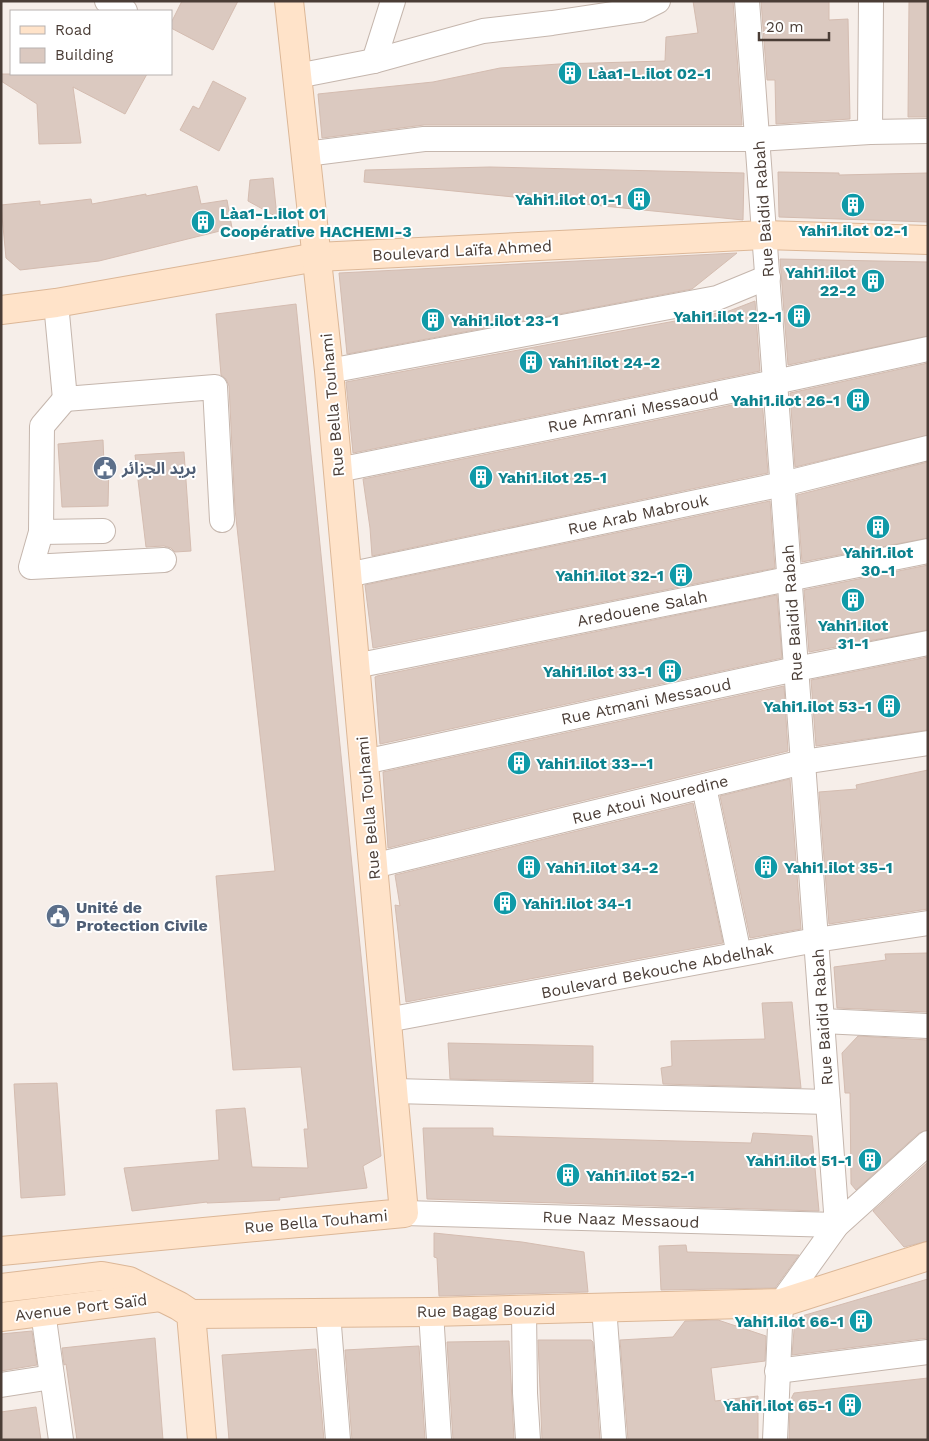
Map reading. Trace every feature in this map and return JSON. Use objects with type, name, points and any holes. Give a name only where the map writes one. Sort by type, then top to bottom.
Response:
[{"type":"street","points":[[107,1],[124,10]]},
{"type":"street","name":"Rue Bella Touhami","points":[[1,1251],[404,1213],[329,371],[289,1]]},
{"type":"street","points":[[374,61],[393,1]]},
{"type":"street","points":[[298,76],[374,61],[483,31],[640,10],[658,1]]},
{"type":"street","name":"Rue Baidid Rabah","points":[[747,1],[837,1224]]},
{"type":"street","points":[[870,132],[871,1]]},
{"type":"street","points":[[306,154],[424,139],[757,139],[870,132],[928,131]]},
{"type":"street","name":"Boulevard Laïfa Ahmed","points":[[1,310],[56,303],[317,257],[764,235],[928,240]]},
{"type":"street","points":[[329,371],[717,298],[768,277]]},
{"type":"street","points":[[56,303],[64,399],[42,426],[41,532],[32,567],[164,560]]},
{"type":"street","name":"Rue Amrani Messaoud","points":[[338,470],[775,382],[928,349]]},
{"type":"street","points":[[64,399],[214,387],[222,520]]},
{"type":"street","name":"Rue Arab Mabrouk","points":[[347,575],[783,484],[928,448]]},
{"type":"street","points":[[41,532],[102,531]]},
{"type":"street","name":"Aredouene Salah","points":[[355,666],[928,551]]},
{"type":"street","name":"Rue Atmani Messaoud","points":[[364,762],[796,669],[928,643]]},
{"type":"street","name":"Rue Atoui Nouredine","points":[[373,866],[803,762],[928,744]]},
{"type":"street","points":[[704,786],[738,954]]},
{"type":"street","name":"Boulevard Bekouche Abdelhak","points":[[387,1020],[816,940],[928,923]]},
{"type":"street","points":[[822,1021],[928,1026]]},
{"type":"street","points":[[394,1091],[828,1102]]},
{"type":"street","points":[[774,1440],[781,1303],[837,1224],[928,1143]]},
{"type":"street","name":"Rue Naaz Messaoud","points":[[404,1213],[837,1224]]},
{"type":"street","name":"Rue Bagag Bouzid","points":[[191,1314],[431,1312],[781,1303],[928,1256]]},
{"type":"street","name":"Avenue Port Saïd","points":[[1,1288],[102,1276],[129,1281],[191,1314]]},
{"type":"street","name":"Avenue Port Saïd","points":[[1,1317],[160,1297]]},
{"type":"street","points":[[604,1307],[614,1440]]},
{"type":"street","points":[[524,1310],[528,1440]]},
{"type":"street","points":[[43,1312],[61,1440]]},
{"type":"street","points":[[431,1312],[439,1440]]},
{"type":"street","points":[[328,1313],[338,1440]]},
{"type":"street","points":[[191,1314],[202,1440]]},
{"type":"street","points":[[777,1370],[928,1352]]},
{"type":"street","points":[[1,1385],[52,1377]]},
{"type":"building","points":[[182,1],[238,1],[213,50],[172,29],[172,21]]},
{"type":"building","name":"Làa1-L.ilot 02-1","points":[[693,1],[733,1],[742,125],[424,125],[322,138],[318,94],[433,82],[500,68],[665,61],[666,37],[698,33]]},
{"type":"building","points":[[761,1],[829,1],[829,20],[848,19],[850,119],[776,124],[775,80],[767,80]]},
{"type":"building","points":[[909,1],[928,1],[928,117],[908,117]]},
{"type":"building","points":[[1,74],[146,75],[125,114],[73,87],[81,143],[39,144],[37,104],[1,81]]},
{"type":"building","points":[[213,81],[246,98],[219,151],[180,130],[193,106],[199,109]]},
{"type":"building","name":"Yahi1.ilot 01-1","points":[[490,167],[744,173],[743,220],[364,182],[365,170]]},
{"type":"building","name":"Yahi1.ilot 02-1","points":[[778,172],[839,173],[839,175],[928,173],[928,222],[779,217]]},
{"type":"building","points":[[273,178],[277,217],[248,201],[250,180]]},
{"type":"building","name":"Làa1-L.ilot 01 Coopérative HACHEMI-3","points":[[197,186],[201,204],[227,200],[232,228],[99,261],[20,270],[6,258],[1,205],[40,201],[40,205],[91,199],[92,204]]},
{"type":"building","name":"Yahi1.ilot 23-1","points":[[737,253],[692,289],[347,354],[339,273]]},
{"type":"building","points":[[780,259],[928,262],[928,336],[788,365]]},
{"type":"building","points":[[755,301],[760,371],[353,453],[346,382],[729,311]]},
{"type":"building","points":[[296,304],[381,1156],[363,1166],[367,1188],[279,1198],[280,1200],[207,1202],[132,1211],[124,1168],[219,1160],[216,1110],[245,1108],[252,1167],[308,1168],[304,1129],[308,1129],[301,1067],[233,1070],[216,876],[275,871],[235,509],[229,386],[226,379],[221,375],[216,314]]},
{"type":"building","points":[[928,363],[928,435],[795,467],[790,393]]},
{"type":"building","name":"Yahi1.ilot 25-1","points":[[762,399],[768,473],[372,556],[363,479]]},
{"type":"building","points":[[103,440],[104,464],[109,463],[108,506],[62,507],[58,444]]},
{"type":"building","points":[[184,452],[191,551],[175,552],[171,548],[164,546],[146,547],[135,455]]},
{"type":"building","points":[[928,462],[928,538],[802,562],[797,495]]},
{"type":"building","points":[[770,501],[775,568],[373,648],[365,585]]},
{"type":"building","points":[[928,565],[928,630],[809,652],[804,590]]},
{"type":"building","points":[[777,595],[782,658],[380,744],[375,677],[377,676]]},
{"type":"building","name":"Yahi1.ilot 53-1","points":[[928,657],[928,730],[816,746],[811,680]]},
{"type":"building","name":"Yahi1.ilot 33--1","points":[[784,686],[788,751],[388,848],[383,772]]},
{"type":"building","points":[[928,770],[928,909],[829,924],[819,792],[857,789],[856,785]]},
{"type":"building","name":"Yahi1.ilot 35-1","points":[[790,779],[801,929],[750,938],[720,796]]},
{"type":"building","points":[[693,803],[723,943],[406,1002],[395,905],[400,906],[395,875]]},
{"type":"building","points":[[928,953],[928,1012],[837,1008],[834,967],[886,960],[885,954]]},
{"type":"building","points":[[792,1002],[801,1088],[663,1084],[661,1068],[672,1066],[671,1041],[765,1039],[762,1003]]},
{"type":"building","points":[[858,1036],[928,1040],[928,1130],[919,1133],[856,1190],[851,1184],[850,1093],[845,1093],[842,1053]]},
{"type":"building","points":[[448,1043],[593,1046],[593,1082],[450,1079]]},
{"type":"building","points":[[57,1083],[65,1195],[21,1198],[14,1084]]},
{"type":"building","name":"Yahi1.ilot 52-1","points":[[423,1128],[493,1128],[493,1136],[751,1143],[753,1133],[812,1136],[819,1211],[427,1199]]},
{"type":"building","points":[[928,1162],[928,1241],[904,1247],[873,1211]]},
{"type":"building","points":[[434,1233],[522,1242],[584,1252],[588,1292],[439,1296],[437,1258],[434,1257]]},
{"type":"building","points":[[686,1245],[687,1252],[799,1255],[775,1288],[661,1290],[659,1246]]},
{"type":"building","name":"Yahi1.ilot 66-1","points":[[928,1279],[928,1338],[792,1355],[795,1318]]},
{"type":"building","points":[[718,1320],[766,1336],[765,1361],[711,1368],[715,1401],[758,1396],[758,1440],[628,1440],[620,1340],[673,1337],[685,1321]]},
{"type":"building","points":[[32,1331],[37,1365],[1,1371],[1,1334]]},
{"type":"building","points":[[155,1338],[163,1440],[77,1440],[62,1348]]},
{"type":"building","points":[[538,1340],[591,1340],[593,1342],[600,1440],[542,1440]]},
{"type":"building","points":[[509,1341],[514,1440],[453,1440],[447,1342]]},
{"type":"building","points":[[419,1346],[425,1440],[352,1440],[345,1350]]},
{"type":"building","points":[[316,1349],[324,1440],[229,1440],[222,1355]]},
{"type":"building","points":[[928,1378],[928,1440],[789,1440],[790,1401],[794,1393]]},
{"type":"building","points":[[36,1407],[41,1440],[1,1440],[1,1412]]},
{"type":"place","name":"Làa1-L.ilot 02-1","points":[[570,73]]},
{"type":"place","name":"Yahi1.ilot 01-1","points":[[639,199]]},
{"type":"place","name":"Yahi1.ilot 02-1","points":[[853,205]]},
{"type":"place","name":"Làa1-L.ilot 01 Coopérative HACHEMI-3","points":[[203,222]]},
{"type":"place","name":"Yahi1.ilot 22-2","points":[[873,281]]},
{"type":"place","name":"Yahi1.ilot 22-1","points":[[799,316]]},
{"type":"place","name":"Yahi1.ilot 23-1","points":[[433,320]]},
{"type":"place","name":"Yahi1.ilot 24-2","points":[[531,362]]},
{"type":"place","name":"Yahi1.ilot 26-1","points":[[858,400]]},
{"type":"place","name":"بريد الجزائر","points":[[105,468]]},
{"type":"place","name":"Yahi1.ilot 25-1","points":[[481,477]]},
{"type":"place","name":"Yahi1.ilot 30-1","points":[[878,527]]},
{"type":"place","name":"Yahi1.ilot 32-1","points":[[681,575]]},
{"type":"place","name":"Yahi1.ilot 31-1","points":[[853,600]]},
{"type":"place","name":"Yahi1.ilot 33-1","points":[[670,671]]},
{"type":"place","name":"Yahi1.ilot 53-1","points":[[889,706]]},
{"type":"place","name":"Yahi1.ilot 33--1","points":[[519,763]]},
{"type":"place","name":"Yahi1.ilot 34-2","points":[[529,867]]},
{"type":"place","name":"Yahi1.ilot 35-1","points":[[766,867]]},
{"type":"place","name":"Yahi1.ilot 34-1","points":[[505,903]]},
{"type":"place","name":"Unité de Protection Civile","points":[[58,916]]},
{"type":"place","name":"Yahi1.ilot 51-1","points":[[870,1160]]},
{"type":"place","name":"Yahi1.ilot 52-1","points":[[568,1175]]},
{"type":"place","name":"Yahi1.ilot 66-1","points":[[861,1321]]},
{"type":"place","name":"Yahi1.ilot 65-1","points":[[850,1405]]}]
